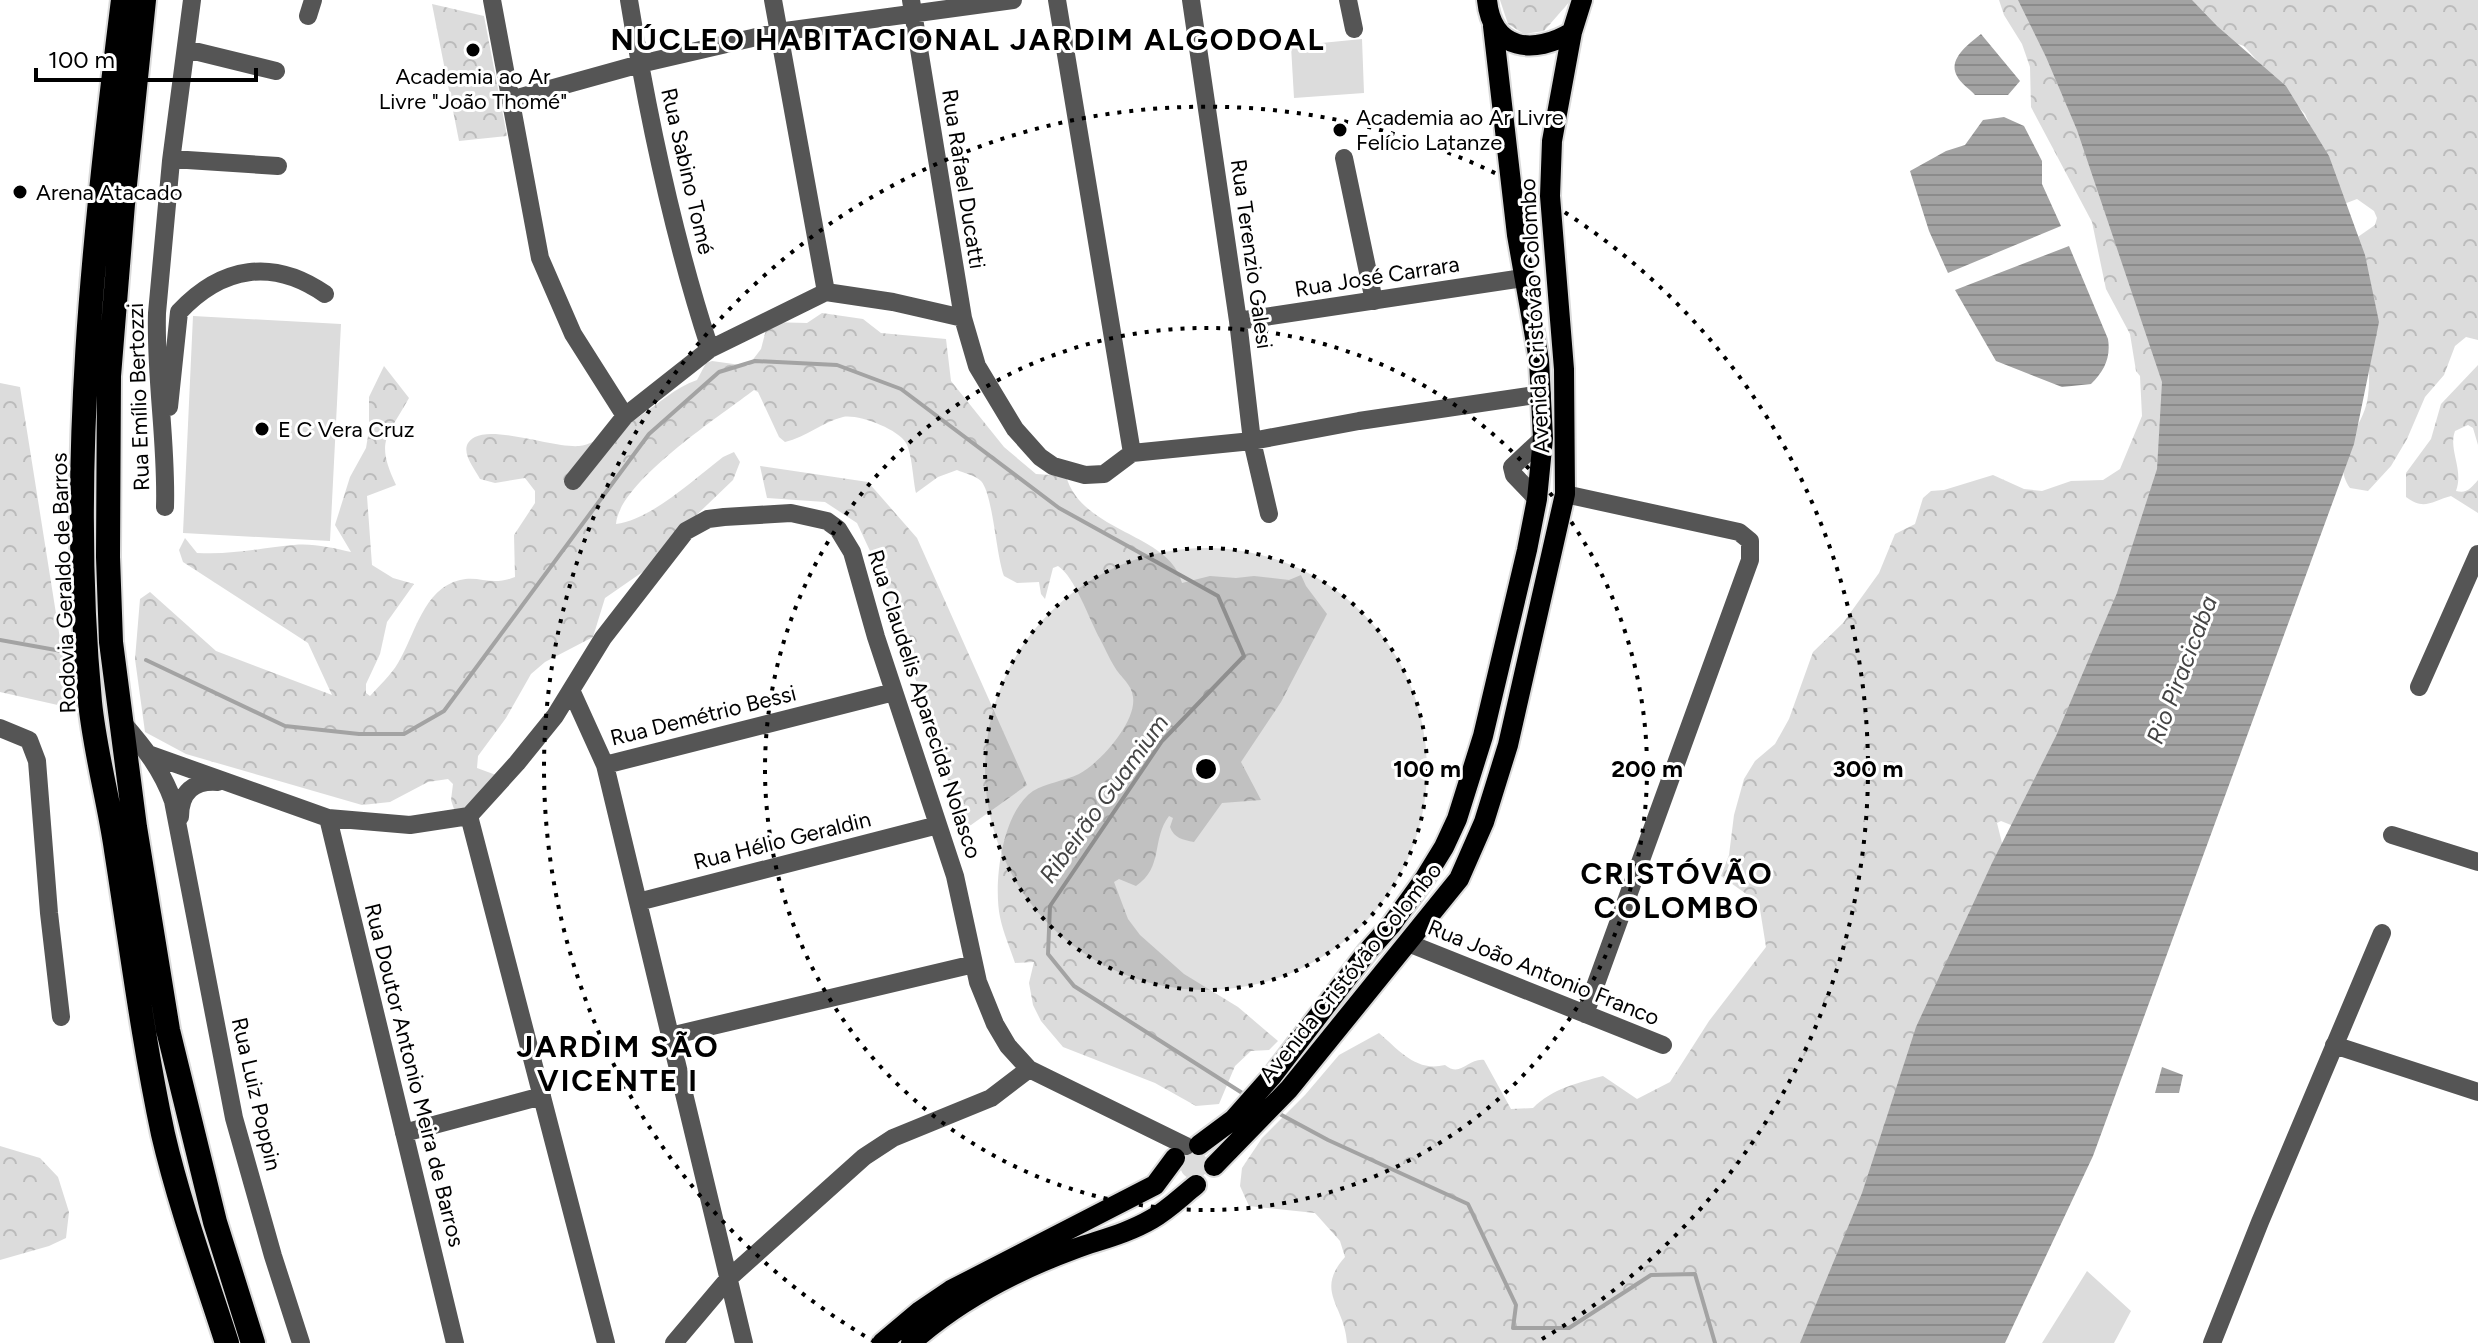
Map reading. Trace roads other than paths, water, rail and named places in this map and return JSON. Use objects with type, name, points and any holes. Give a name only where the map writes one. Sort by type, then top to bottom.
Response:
[{"type":"highway","name":"Rodovia Geraldo de Barros","points":[[123,0],[84,379],[83,560],[90,704],[116,848],[138,1000],[164,1136],[227,1343]]},
{"type":"highway","name":"Rodovia Geraldo de Barros","points":[[144,0],[109,376],[111,642],[135,827],[168,1030],[188,1118],[253,1343]]},
{"type":"highway","points":[[227,1258],[252,1310],[263,1343]]},
{"type":"main road","name":"Avenida Cristóvão Colombo","points":[[1214,1166],[1273,1075],[1425,878],[1451,833],[1483,736],[1537,499],[1543,438],[1539,360],[1523,278],[1493,26],[1487,0]]},
{"type":"main road","name":"Avenida Cristóvão Colombo","points":[[882,1343],[920,1311],[963,1282],[1155,1185],[1187,1150],[1240,1128],[1289,1089],[1459,879],[1484,822],[1508,745],[1565,494],[1564,369],[1550,196],[1552,141],[1572,32],[1582,0]]},
{"type":"main road","points":[[1493,26],[1505,39],[1528,46],[1545,44],[1572,32]]},
{"type":"main road","points":[[911,1343],[940,1317],[977,1293],[1076,1249],[1119,1236],[1155,1218],[1208,1178],[1214,1166],[1210,1153],[1187,1150],[1174,1168],[1178,1177],[1196,1185]]},
{"type":"street","name":"Rua Emílio Bertozzi","points":[[165,507],[157,313],[192,0]]},
{"type":"street","points":[[492,0],[540,258],[573,334],[625,416]]},
{"type":"street","name":"Rua Sabino Tomé","points":[[629,0],[640,64],[689,283],[710,349]]},
{"type":"street","points":[[773,0],[826,292]]},
{"type":"street","points":[[510,100],[640,64],[778,32],[912,8],[1013,0]]},
{"type":"street","points":[[1057,0],[1132,453],[1252,441],[1359,421],[1542,394]]},
{"type":"street","name":"Rua Terenzio Galesi","points":[[1191,0],[1238,321],[1252,441],[1269,514]]},
{"type":"street","points":[[1348,0],[1354,29]]},
{"type":"street","name":"Rua Rafael Ducatti","points":[[912,8],[963,318],[977,366],[1015,429],[1040,457],[1053,466],[1085,475],[1104,474],[1132,453]]},
{"type":"street","points":[[186,49],[276,71]]},
{"type":"street","points":[[1344,158],[1374,301]]},
{"type":"street","points":[[172,159],[278,166]]},
{"type":"street","points":[[164,441],[179,312],[192,297],[211,283],[230,275],[259,272],[283,273],[305,280],[325,294]]},
{"type":"street","name":"Rua José Carrara","points":[[1238,321],[1523,278]]},
{"type":"street","points":[[573,481],[625,416],[710,349],[826,292],[893,302],[963,318]]},
{"type":"street","points":[[1537,499],[1514,475],[1512,467],[1543,438]]},
{"type":"street","points":[[1565,494],[1739,532],[1750,541],[1750,560],[1585,1014]]},
{"type":"street","name":"Rua Claudelis Aparecida Nolasco","points":[[469,816],[546,728],[603,638],[678,539],[692,527],[708,519],[791,513],[827,521],[845,537],[852,552],[963,905],[978,982],[995,1024],[1008,1046],[1029,1069],[1187,1150]]},
{"type":"street","points":[[2419,687],[2478,554]]},
{"type":"street","name":"Rua Demétrio Bessi","points":[[571,690],[605,765],[894,692]]},
{"type":"street","points":[[122,722],[151,755],[328,818],[410,825],[469,816],[606,1343]]},
{"type":"street","points":[[0,728],[29,740],[37,761],[61,1017]]},
{"type":"street","name":"Rua Luiz Poppin","points":[[151,755],[173,801],[234,1118],[301,1343]]},
{"type":"street","points":[[605,765],[744,1343]]},
{"type":"street","name":"Rua Luiz Poppin","points":[[183,852],[180,805],[184,795],[194,784],[205,781],[231,783]]},
{"type":"street","name":"Rua Doutor Antonio Meira de Barros","points":[[328,818],[455,1343]]},
{"type":"street","name":"Rua Hélio Geraldin","points":[[638,902],[938,825]]},
{"type":"street","points":[[2392,835],[2478,862]]},
{"type":"street","points":[[2215,1341],[2382,933]]},
{"type":"street","name":"Rua João Antonio Franco","points":[[1408,943],[1663,1045]]},
{"type":"street","points":[[670,1036],[974,964]]},
{"type":"street","points":[[2334,1045],[2478,1092]]},
{"type":"street","points":[[674,1343],[729,1278],[864,1157],[893,1138],[991,1098],[1029,1069]]},
{"type":"street","points":[[404,1133],[542,1096]]},
{"type":"water","name":"Rio Piracicaba","points":[[2018,0],[2192,0],[2286,86],[2329,156],[2365,255],[2379,322],[2354,444],[2093,1156],[2005,1343],[1800,1343],[1862,1193],[1916,1027],[1992,863],[2056,736],[2117,593],[2157,469],[2162,382],[2077,130]]},
{"type":"water","points":[[1981,34],[2020,81],[2008,95],[1975,95],[1957,76],[1957,58]]},
{"type":"water","points":[[2004,117],[2024,126],[2042,161],[2042,184],[2061,226],[1948,273],[1929,231],[1910,171],[1946,151],[1965,145],[1983,120]]},
{"type":"water","points":[[2069,246],[2108,339],[2108,352],[2103,369],[2091,384],[2062,387],[1996,361],[1955,290]]},
{"type":"water","points":[[2162,1067],[2183,1075],[2179,1093],[2155,1093]]},
{"type":"waterway","name":"Ribeirão Guamium","points":[[146,660],[285,726],[359,734],[404,734],[444,711],[649,434],[719,372],[755,361],[837,365],[901,389],[1059,508],[1218,596],[1244,656],[1162,741],[1050,906],[1048,954],[1074,986],[1247,1096]]},
{"type":"waterway","name":"Ribeirão Guamium","points":[[0,640],[67,652]]},
{"type":"waterway","name":"Ribeirão Guamium","points":[[1276,1112],[1328,1140],[1468,1204],[1516,1305],[1513,1328],[1569,1328],[1651,1275],[1695,1274],[1715,1343]]},
{"type":"place","name":"Academia ao Ar Livre \"João Thomé\"","points":[[473,50]]},
{"type":"place","name":"Academia ao Ar Livre Felício Latanze","points":[[1340,130]]},
{"type":"place","name":"Arena Atacado","points":[[20,192]]},
{"type":"place","name":"E C Vera Cruz","points":[[262,429]]},
{"type":"district","name":"NÚCLEO HABITACIONAL JARDIM ALGODOAL","points":[[968,40]]},
{"type":"district","name":"CRISTÓVÃO COLOMBO","points":[[1677,891]]},
{"type":"district","name":"JARDIM SÃO VICENTE I","points":[[618,1064]]}]
